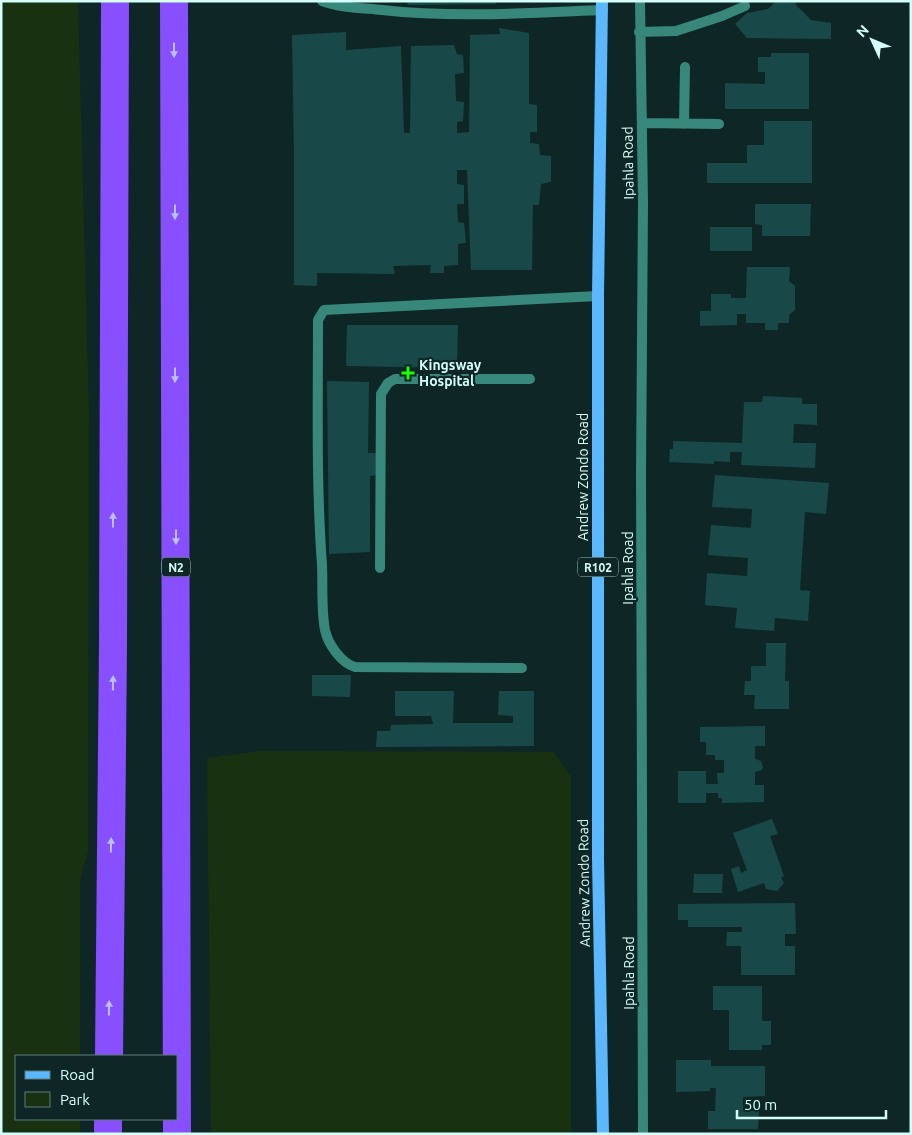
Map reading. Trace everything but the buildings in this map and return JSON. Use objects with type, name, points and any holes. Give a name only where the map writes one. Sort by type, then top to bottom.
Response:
[{"type":"highway","points":[[109,1055],[113,645],[115,1]]},
{"type":"highway","name":"N2","points":[[174,1],[177,1055]]},
{"type":"highway","points":[[108,1120],[108,1134]]},
{"type":"highway","name":"N2","points":[[177,1120],[177,1134]]},
{"type":"main road","name":"Andrew Zondo Road","points":[[603,6],[598,296],[598,859],[603,1134]]},
{"type":"street","points":[[322,1],[334,6],[408,13],[496,15],[603,6]]},
{"type":"street","name":"Ipahla Road","points":[[640,1],[639,32],[642,123],[643,1134]]},
{"type":"street","points":[[639,32],[676,31],[722,16],[745,6]]},
{"type":"street","points":[[684,124],[685,67]]},
{"type":"street","points":[[642,123],[719,124]]},
{"type":"street","points":[[522,668],[355,668],[343,660],[336,651],[326,631],[320,546],[318,320],[324,310],[598,296]]},
{"type":"street","points":[[380,568],[381,394],[384,388],[395,379],[530,379]]},
{"type":"green space","points":[[1,1],[78,1],[89,412],[88,851],[80,880],[80,1055],[15,1055],[15,1120],[80,1120],[80,1134],[1,1134]]},
{"type":"green space","points":[[259,751],[554,752],[571,777],[571,1134],[211,1134],[207,758]]},
{"type":"place","name":"Kingsway Hospital","points":[[408,373]]}]
